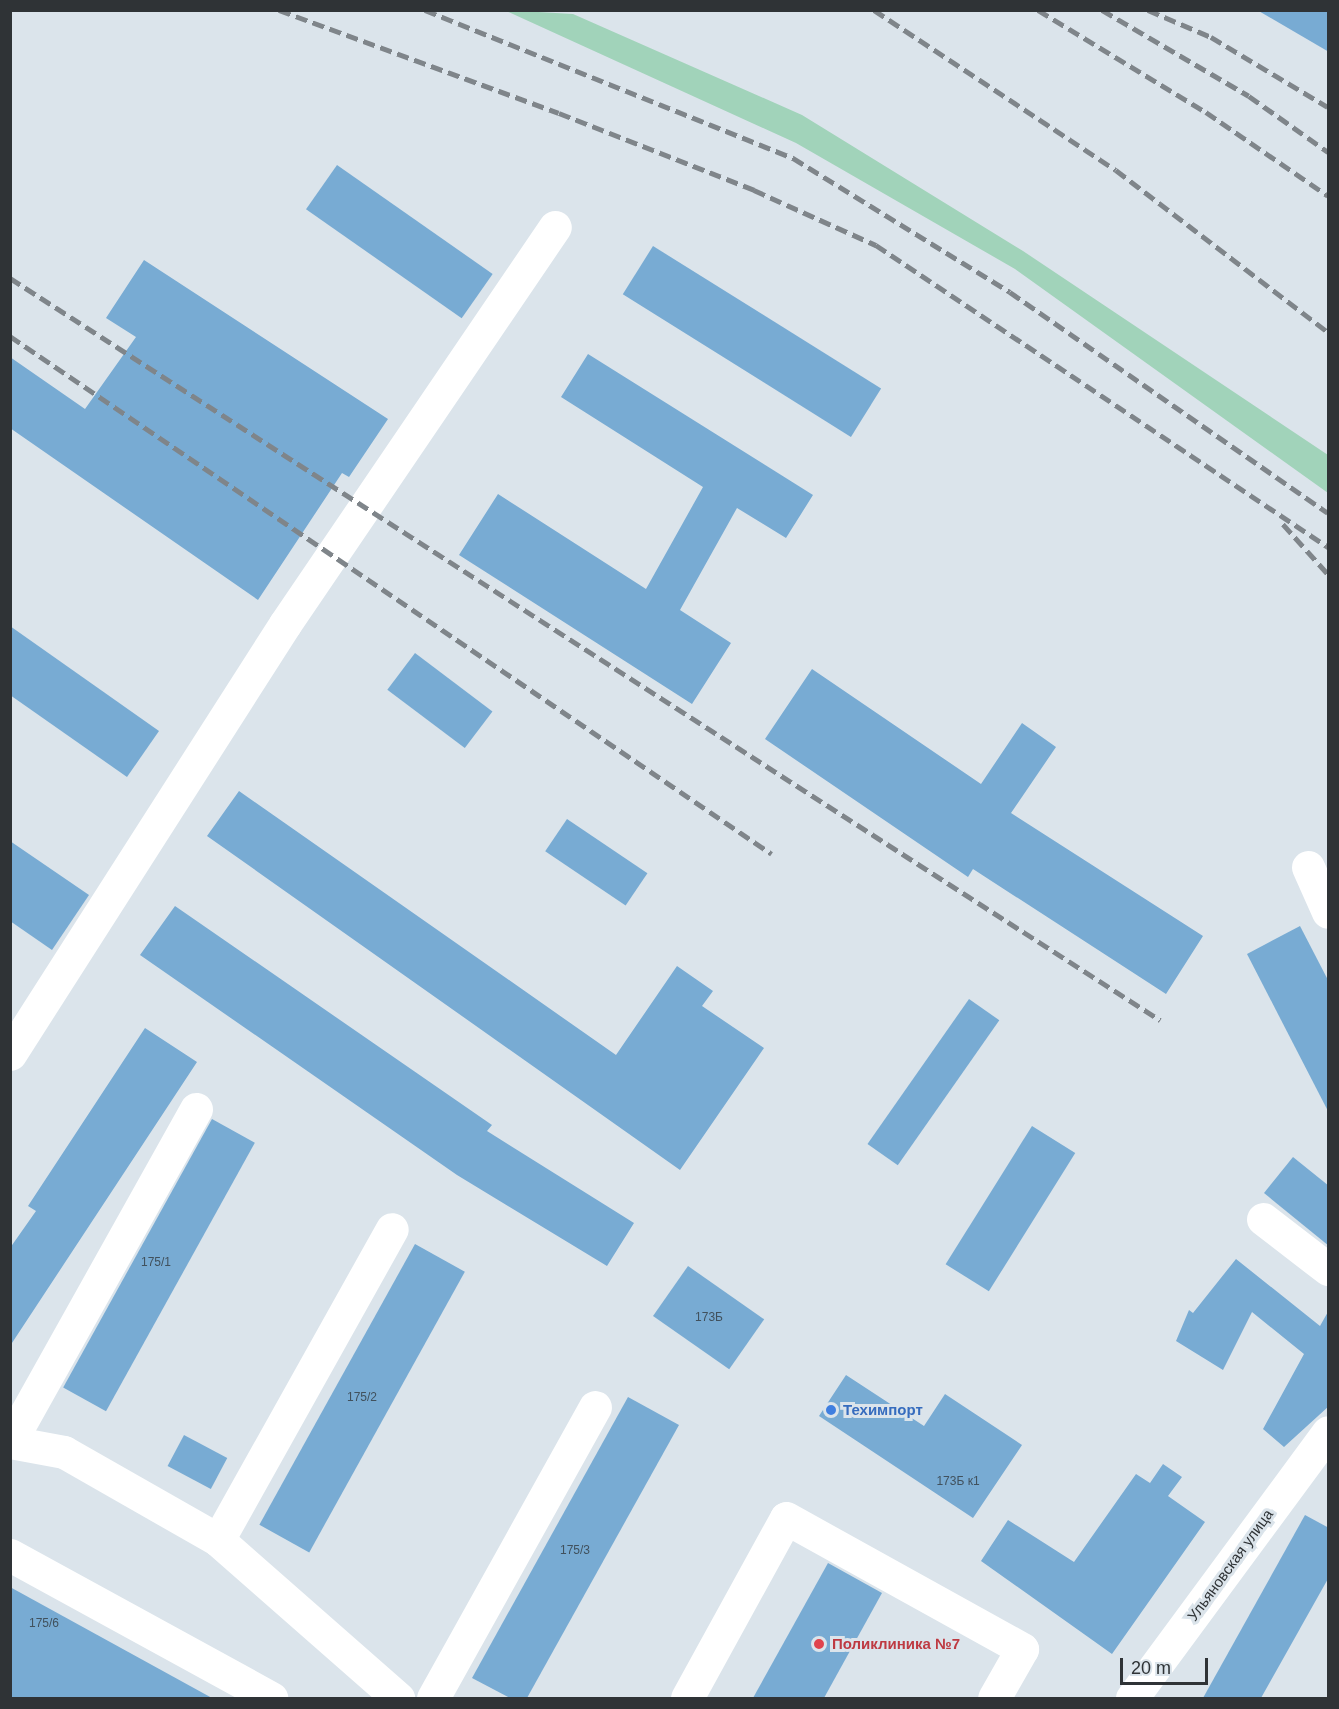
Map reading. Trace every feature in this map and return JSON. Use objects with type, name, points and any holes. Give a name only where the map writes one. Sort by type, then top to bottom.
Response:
[{"type":"street","points":[[10,1054],[285,624],[555,226]]},
{"type":"street","points":[[1308,867],[1329,912]]},
{"type":"street","points":[[196,1109],[10,1442],[64,1452],[218,1540],[398,1698]]},
{"type":"street","points":[[1263,1219],[1329,1269]]},
{"type":"street","points":[[218,1540],[392,1229]]},
{"type":"street","points":[[433,1698],[595,1407]]},
{"type":"street","name":"Ульяновская улица","points":[[1132,1698],[1329,1432]]},
{"type":"street","points":[[687,1698],[786,1518],[1022,1649],[994,1698]]},
{"type":"street","points":[[10,1555],[271,1698]]},
{"type":"green space","points":[[504,10],[573,14],[802,115],[1023,251],[1328,455],[1328,493],[1015,269],[796,143]]},
{"type":"building","points":[[1257,10],[1329,10],[1329,52]]},
{"type":"building","points":[[337,165],[493,274],[462,318],[306,209]]},
{"type":"building","points":[[653,246],[881,389],[851,437],[623,294]]},
{"type":"building","points":[[144,260],[388,419],[349,477],[342,473],[258,600],[10,428],[10,357],[85,409],[136,337],[106,318]]},
{"type":"building","points":[[588,354],[813,495],[786,538],[737,508],[680,610],[731,643],[692,704],[459,555],[498,494],[646,589],[703,487],[561,397]]},
{"type":"building","points":[[10,626],[159,731],[127,777],[10,695]]},
{"type":"building","points":[[415,653],[492,711],[465,748],[387,690]]},
{"type":"building","points":[[812,669],[981,784],[1022,723],[1056,747],[1011,813],[1203,936],[1166,994],[973,869],[968,877],[765,739]]},
{"type":"building","points":[[239,791],[616,1055],[677,966],[713,991],[702,1006],[764,1048],[680,1170],[207,836]]},
{"type":"building","points":[[567,819],[647,873],[626,906],[545,851]]},
{"type":"building","points":[[10,841],[89,895],[52,950],[10,921]]},
{"type":"building","points":[[175,906],[492,1125],[487,1131],[634,1223],[607,1266],[457,1175],[140,955]]},
{"type":"building","points":[[1300,926],[1329,982],[1329,1113],[1247,954]]},
{"type":"building","points":[[969,999],[999,1020],[898,1165],[867,1144]]},
{"type":"building","points":[[145,1028],[197,1062],[10,1346],[10,1248],[36,1211],[28,1206]]},
{"type":"building","points":[[212,1119],[255,1143],[106,1411],[63,1388]]},
{"type":"building","points":[[1032,1126],[1075,1153],[989,1291],[946,1264]]},
{"type":"building","points":[[1293,1157],[1329,1186],[1329,1246],[1264,1193]]},
{"type":"building","points":[[415,1244],[465,1272],[309,1552],[259,1525]]},
{"type":"building","points":[[1236,1259],[1320,1326],[1329,1310],[1329,1406],[1284,1447],[1263,1429],[1304,1354],[1252,1312],[1223,1370],[1176,1341],[1189,1310],[1193,1313]]},
{"type":"building","points":[[688,1266],[764,1319],[729,1369],[653,1316]]},
{"type":"building","points":[[846,1375],[924,1426],[945,1394],[1022,1445],[973,1518],[819,1416]]},
{"type":"building","points":[[628,1397],[679,1425],[527,1698],[510,1698],[472,1678]]},
{"type":"building","points":[[184,1435],[227,1458],[211,1489],[168,1466]]},
{"type":"building","points":[[1163,1464],[1182,1477],[1168,1496],[1205,1522],[1112,1654],[981,1561],[1008,1520],[1074,1562],[1136,1474],[1150,1483]]},
{"type":"building","points":[[1305,1515],[1329,1528],[1329,1577],[1261,1698],[1203,1698]]},
{"type":"building","name":"Поликлиника №7","points":[[828,1563],[882,1593],[824,1698],[753,1698]]},
{"type":"building","points":[[10,1587],[212,1698],[10,1698]]},
{"type":"railway","points":[[279,10],[559,113],[754,190],[876,245],[1328,547]]},
{"type":"railway","points":[[425,10],[793,158],[1010,292],[1328,513]]},
{"type":"railway","points":[[874,10],[1116,170],[1328,332]]},
{"type":"railway","points":[[1038,10],[1206,112],[1328,196]]},
{"type":"railway","points":[[1102,10],[1249,96],[1328,152]]},
{"type":"railway","points":[[1148,10],[1211,37],[1328,107]]},
{"type":"railway","points":[[10,278],[1160,1020]]},
{"type":"railway","points":[[10,336],[772,854]]},
{"type":"railway","points":[[1283,524],[1328,574]]},
{"type":"place","name":"Техимпорт","points":[[831,1410]]},
{"type":"place","name":"Поликлиника №7","points":[[819,1644]]}]
